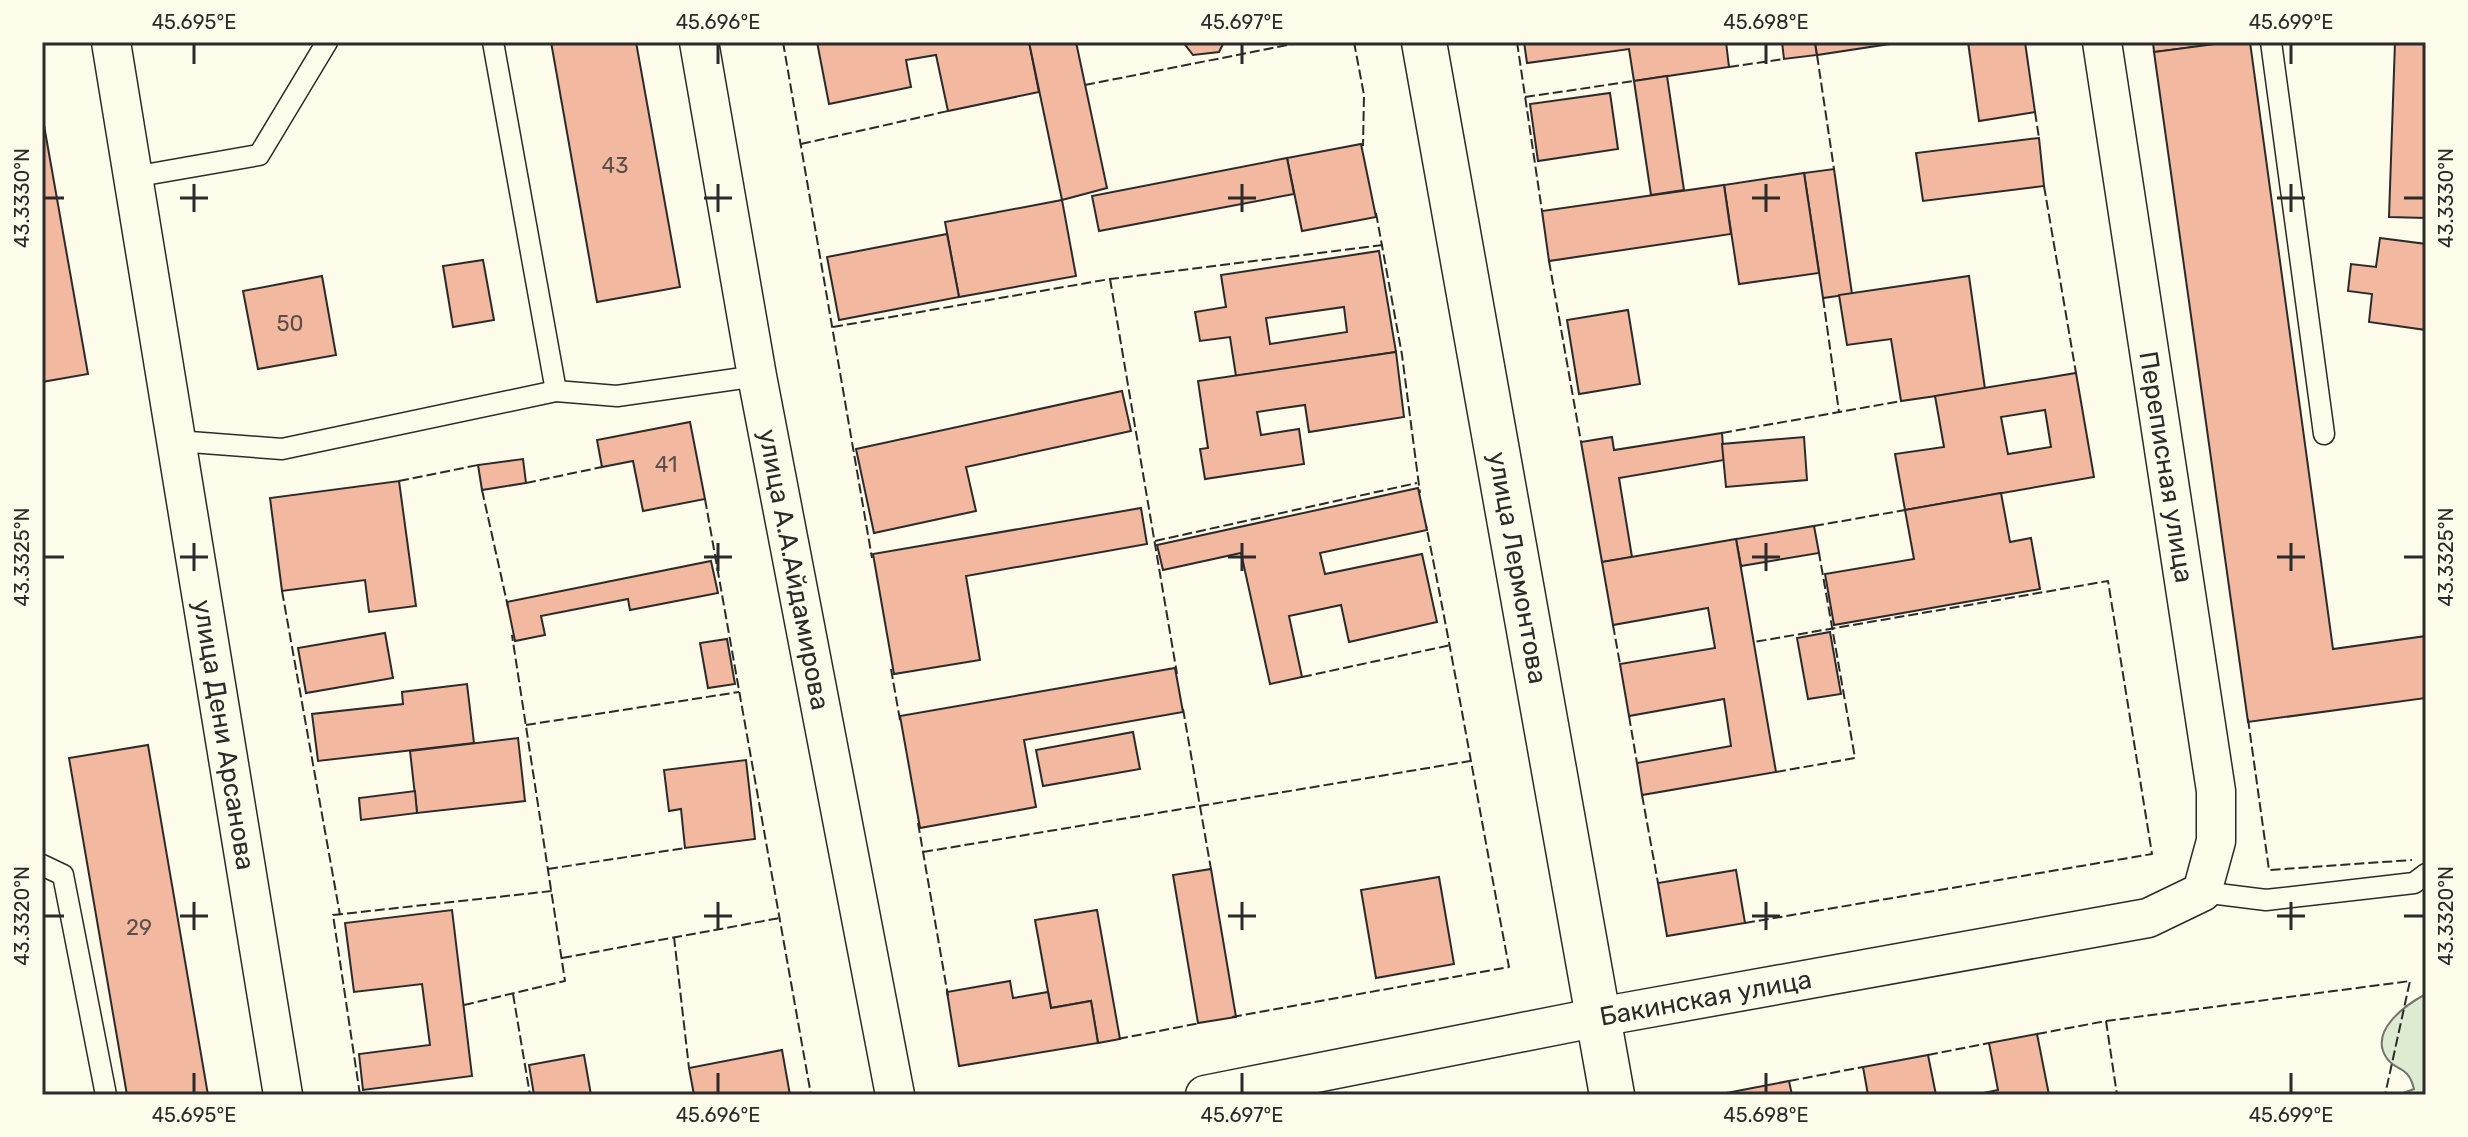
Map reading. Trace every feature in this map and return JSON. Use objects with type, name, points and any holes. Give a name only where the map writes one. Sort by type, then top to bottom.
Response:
[{"type":"street","name":"улица Дени Арсанова","points":[[111,42],[283,1095]]},
{"type":"street","name":"улица А.А.Айдамирова","points":[[699,42],[757,376],[895,1095]]},
{"type":"street","name":"улица Лермонтова","points":[[1424,42],[1612,1095]]},
{"type":"street","name":"Переписная улица","points":[[2102,42],[2216,791],[2216,841],[2202,892]]},
{"type":"street","name":"Бакинская улица","points":[[1205,1095],[1599,1017],[2148,918],[2202,892]]},
{"type":"lane","points":[[133,177],[259,155],[327,42]]},
{"type":"lane","points":[[493,42],[556,391]]},
{"type":"lane","points":[[2271,42],[2324,434]]},
{"type":"lane","points":[[177,441],[282,449],[556,391],[617,396],[757,376]]},
{"type":"lane","points":[[42,865],[63,875],[106,1095]]},
{"type":"lane","points":[[2202,892],[2266,900],[2414,883],[2426,874]]},
{"type":"green space","points":[[2426,994],[2426,1095],[2398,1095],[2414,1089],[2405,1072],[2386,1057],[2382,1037],[2392,1019]]},
{"type":"building","points":[[551,42],[636,42],[680,287],[597,302]]},
{"type":"building","points":[[817,42],[1029,42],[1039,92],[948,111],[936,55],[906,60],[911,87],[829,104]]},
{"type":"building","points":[[1029,42],[1076,42],[1107,188],[1062,200]]},
{"type":"building","points":[[1183,42],[1224,42],[1219,52],[1193,55]]},
{"type":"building","points":[[1524,42],[1726,42],[1729,67],[1634,81],[1629,49],[1527,63]]},
{"type":"building","points":[[1782,42],[1815,42],[1817,55],[1784,59]]},
{"type":"building","points":[[1815,42],[1903,42],[1817,55]]},
{"type":"building","points":[[1968,42],[2025,42],[2035,112],[1979,121]]},
{"type":"building","points":[[2153,42],[2219,42],[2219,44],[2154,52]]},
{"type":"building","points":[[2250,42],[2333,649],[2426,636],[2426,698],[2248,722],[2154,52]]},
{"type":"building","points":[[2395,42],[2426,42],[2426,218],[2389,217]]},
{"type":"building","points":[[1667,76],[1684,190],[1651,195],[1634,81]]},
{"type":"building","points":[[1610,93],[1618,149],[1538,161],[1530,104]]},
{"type":"building","points":[[42,114],[88,374],[42,382]]},
{"type":"building","points":[[2039,138],[2044,186],[1923,201],[1916,153]]},
{"type":"building","points":[[1361,144],[1376,217],[1302,231],[1287,158]]},
{"type":"building","points":[[1287,158],[1294,194],[1099,231],[1092,196]]},
{"type":"building","points":[[1834,169],[1852,294],[1823,298],[1804,173]]},
{"type":"building","points":[[1804,173],[1819,273],[1739,284],[1724,185]]},
{"type":"building","points":[[1724,185],[1731,234],[1549,261],[1542,211]]},
{"type":"building","points":[[1062,200],[1076,276],[959,297],[945,222]]},
{"type":"building","points":[[947,234],[959,297],[839,320],[827,257]]},
{"type":"building","points":[[2380,238],[2426,244],[2426,330],[2369,322],[2372,294],[2348,291],[2351,264],[2376,267]]},
{"type":"building","points":[[1379,251],[1396,352],[1236,376],[1230,337],[1200,341],[1195,312],[1226,307],[1221,275]],"holes":[[[1344,307],[1347,332],[1270,344],[1266,318]]]},
{"type":"building","points":[[483,260],[494,320],[453,327],[443,266]]},
{"type":"building","points":[[322,276],[336,355],[258,369],[243,291]]},
{"type":"building","points":[[1969,276],[1985,389],[1901,401],[1891,339],[1847,345],[1839,295]]},
{"type":"building","points":[[1628,310],[1640,384],[1579,394],[1567,320]]},
{"type":"building","points":[[1396,352],[1404,417],[1309,432],[1305,405],[1257,412],[1261,435],[1299,429],[1304,464],[1205,479],[1200,449],[1208,448],[1198,381]]},
{"type":"building","points":[[2076,373],[2094,477],[1905,510],[1895,454],[1944,447],[1935,396]],"holes":[[[2045,410],[2051,447],[2008,454],[2001,417]]]},
{"type":"building","points":[[1122,391],[1131,431],[966,467],[976,511],[874,533],[856,449]]},
{"type":"building","points":[[690,422],[705,499],[643,511],[633,461],[602,467],[597,440]]},
{"type":"building","points":[[1722,433],[1724,460],[1619,478],[1632,557],[1602,562],[1581,442],[1612,437],[1614,450]]},
{"type":"building","points":[[1804,437],[1807,480],[1726,487],[1722,444]]},
{"type":"building","points":[[523,459],[526,483],[482,490],[478,465]]},
{"type":"building","points":[[399,481],[416,606],[369,612],[365,580],[282,591],[270,498]]},
{"type":"building","points":[[1418,488],[1427,530],[1320,553],[1325,574],[1422,554],[1437,622],[1349,642],[1341,605],[1289,616],[1302,677],[1270,684],[1241,553],[1163,570],[1157,545]]},
{"type":"building","points":[[2001,493],[2010,542],[2031,538],[2040,589],[1834,625],[1825,574],[1914,559],[1905,510]]},
{"type":"building","points":[[1141,508],[1147,544],[966,576],[980,660],[894,674],[873,554]]},
{"type":"building","points":[[1814,526],[1819,553],[1741,566],[1736,539]]},
{"type":"building","points":[[1736,539],[1776,772],[1642,795],[1637,763],[1731,746],[1724,699],[1629,716],[1620,664],[1715,648],[1708,608],[1613,625],[1602,562]]},
{"type":"building","points":[[711,561],[718,593],[630,610],[628,599],[541,616],[545,635],[515,641],[507,602]]},
{"type":"building","points":[[1830,632],[1841,694],[1808,699],[1797,638]]},
{"type":"building","points":[[385,633],[393,678],[306,693],[298,648]]},
{"type":"building","points":[[727,639],[735,684],[708,688],[700,643]]},
{"type":"building","points":[[1175,668],[1183,712],[1024,740],[1036,807],[920,828],[900,716]]},
{"type":"building","points":[[467,684],[474,743],[318,761],[312,714],[403,704],[402,692]]},
{"type":"building","points":[[1133,732],[1140,769],[1043,786],[1036,750]]},
{"type":"building","points":[[518,738],[525,801],[417,813],[410,751]]},
{"type":"building","points":[[148,745],[208,1095],[127,1095],[69,758]]},
{"type":"building","points":[[746,760],[755,839],[685,848],[681,809],[669,811],[664,770]]},
{"type":"building","points":[[415,791],[417,813],[361,820],[359,798]]},
{"type":"building","points":[[1211,869],[1236,1017],[1198,1023],[1173,875]]},
{"type":"building","points":[[1736,870],[1745,923],[1667,936],[1658,883]]},
{"type":"building","points":[[1439,877],[1454,964],[1376,978],[1361,890]]},
{"type":"building","points":[[452,910],[472,1076],[363,1090],[359,1054],[430,1045],[422,984],[354,992],[345,923]]},
{"type":"building","points":[[1097,910],[1120,1039],[1098,1043],[1091,1001],[1051,1008],[1035,920]]},
{"type":"building","points":[[1010,981],[1013,998],[1048,992],[1051,1008],[1091,1001],[1098,1043],[959,1066],[947,992]]},
{"type":"building","points":[[2037,1034],[2049,1095],[1974,1095],[1998,1090],[1989,1043]]},
{"type":"building","points":[[782,1050],[790,1095],[694,1095],[689,1068]]},
{"type":"building","points":[[584,1055],[591,1095],[534,1095],[529,1065]]},
{"type":"building","points":[[1928,1055],[1936,1095],[1868,1095],[1863,1067]]},
{"type":"building","points":[[1789,1081],[1792,1095],[1716,1095]]},
{"type":"fence","points":[[783,42],[872,558]]},
{"type":"fence","points":[[1085,85],[1303,42]]},
{"type":"fence","points":[[1354,42],[1364,95],[1363,146]]},
{"type":"fence","points":[[1517,42],[1542,211]]},
{"type":"fence","points":[[1817,55],[1834,169]]},
{"type":"fence","points":[[1729,67],[1784,59]]},
{"type":"fence","points":[[1525,97],[1634,81]]},
{"type":"fence","points":[[801,144],[948,111]]},
{"type":"fence","points":[[2035,112],[2039,138]]},
{"type":"fence","points":[[2044,186],[2076,373]]},
{"type":"fence","points":[[1376,213],[1402,355],[1420,493]]},
{"type":"fence","points":[[833,327],[1110,279],[1383,245]]},
{"type":"fence","points":[[1549,261],[1581,442]]},
{"type":"fence","points":[[1110,279],[1177,674]]},
{"type":"fence","points":[[1823,298],[1839,412]]},
{"type":"fence","points":[[1722,433],[1901,401]]},
{"type":"fence","points":[[399,481],[478,465]]},
{"type":"fence","points":[[526,483],[602,467]]},
{"type":"fence","points":[[1155,541],[1417,483]]},
{"type":"fence","points":[[482,490],[508,607]]},
{"type":"fence","points":[[705,499],[811,1095]]},
{"type":"fence","points":[[1814,526],[1905,510]]},
{"type":"fence","points":[[1232,1017],[1509,967],[1426,525]]},
{"type":"fence","points":[[1776,772],[1855,758],[1819,553]]},
{"type":"fence","points":[[1745,923],[2152,854],[2108,581],[1754,642]]},
{"type":"fence","points":[[282,591],[340,915]]},
{"type":"fence","points":[[1613,625],[1620,664]]},
{"type":"fence","points":[[464,1005],[565,981],[512,635]]},
{"type":"fence","points":[[1302,677],[1451,645]]},
{"type":"fence","points":[[891,669],[900,720]]},
{"type":"fence","points":[[526,725],[739,692]]},
{"type":"fence","points":[[1183,709],[1212,875]]},
{"type":"fence","points":[[1629,716],[1637,763]]},
{"type":"fence","points":[[2248,719],[2269,870],[2412,860]]},
{"type":"fence","points":[[923,852],[1470,761]]},
{"type":"fence","points":[[1642,795],[1658,883]]},
{"type":"fence","points":[[918,823],[948,996]]},
{"type":"fence","points":[[548,869],[685,848]]},
{"type":"fence","points":[[360,1095],[333,915],[552,891]]},
{"type":"fence","points":[[562,958],[780,918]]},
{"type":"fence","points":[[674,937],[689,1068]]},
{"type":"fence","points":[[2037,1034],[2106,1021],[2410,981],[2385,1095]]},
{"type":"fence","points":[[513,994],[530,1095]]},
{"type":"fence","points":[[2106,1021],[2117,1095]]},
{"type":"fence","points":[[1118,1039],[1200,1023]]},
{"type":"fence","points":[[1928,1055],[1989,1043]]},
{"type":"fence","points":[[1789,1081],[1863,1067]]}]
